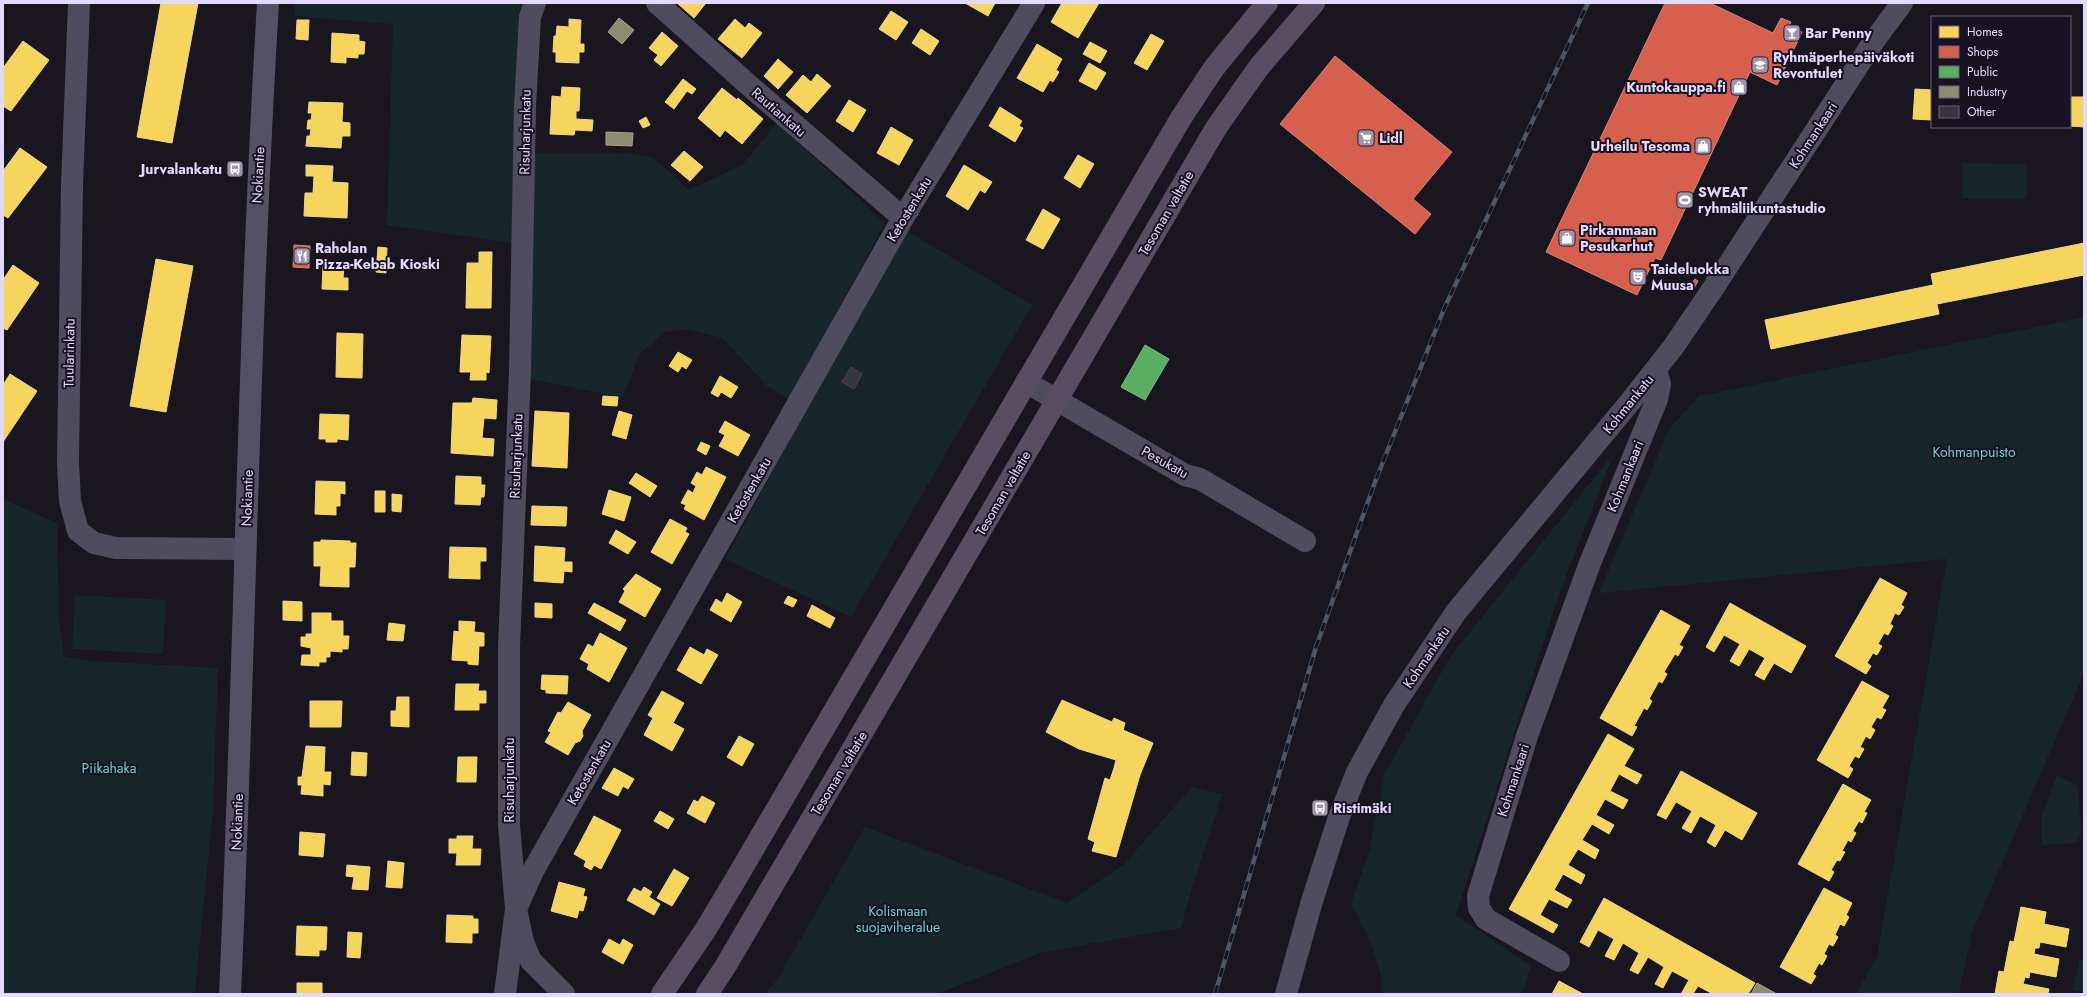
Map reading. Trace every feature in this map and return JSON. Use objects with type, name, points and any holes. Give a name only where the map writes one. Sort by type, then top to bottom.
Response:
[{"type":"main road","name":"Nokiantie","points":[[230,994],[242,700],[245,549],[258,169],[268,3]]},
{"type":"main road","points":[[662,994],[737,877],[1181,118],[1214,68],[1267,3]]},
{"type":"main road","name":"Tesoman valtatie","points":[[706,994],[725,967],[1227,112],[1259,66],[1314,3]]},
{"type":"street","name":"Tuularinkatu","points":[[79,3],[72,185],[68,462],[70,502],[78,531],[94,543],[116,548],[245,549]]},
{"type":"street","name":"Risuharjunkatu","points":[[516,909],[509,825],[509,647],[520,371],[527,50],[530,17],[535,3]]},
{"type":"street","name":"Rautiankatu","points":[[657,3],[752,88],[903,218]]},
{"type":"street","name":"Ketostenkatu","points":[[504,994],[516,909],[537,864],[903,218],[1034,3]]},
{"type":"street","name":"Kohmankaari","points":[[1559,961],[1486,919],[1479,908],[1478,896],[1527,736],[1590,563],[1657,399],[1660,384],[1656,370],[1714,287],[1874,41],[1902,3]]},
{"type":"street","name":"Kohmankatu","points":[[1286,994],[1312,901],[1339,817],[1357,772],[1394,705],[1456,612],[1656,370]]},
{"type":"street","name":"Pesukatu","points":[[1026,382],[1185,475],[1200,479],[1305,541]]},
{"type":"street","points":[[516,909],[523,942],[531,961],[564,994]]},
{"type":"green space","points":[[295,3],[523,3],[514,243],[387,225],[393,24],[294,16]]},
{"type":"green space","points":[[777,123],[885,223],[789,400],[766,385],[722,338],[685,329],[664,332],[639,355],[623,398],[527,378],[534,154],[626,153],[653,157],[689,190],[742,165]]},
{"type":"green space","points":[[1963,163],[2027,164],[2027,199],[1962,198]]},
{"type":"green space","points":[[905,230],[1032,305],[851,617],[725,559]]},
{"type":"green space","name":"Kohmanpuisto","points":[[2084,317],[2084,673],[1972,933],[1959,994],[1856,994],[1877,957],[1947,559],[1599,593],[1669,429],[1699,396]]},
{"type":"green space","points":[[1614,453],[1558,597],[1456,915],[1531,966],[1522,994],[1382,994],[1381,975],[1373,948],[1351,903],[1369,851],[1385,773],[1450,657]]},
{"type":"green space","name":"Piikahaka","points":[[3,499],[57,523],[59,618],[64,656],[91,661],[218,668],[213,810],[195,994],[3,994]]},
{"type":"green space","points":[[75,595],[166,600],[163,654],[72,649]]},
{"type":"green space","points":[[2057,775],[2078,786],[2081,831],[2076,843],[2042,845],[2041,817]]},
{"type":"green space","name":"Kolismaan suojaviheralue","points":[[1192,787],[1222,794],[1191,891],[1181,928],[1043,952],[937,994],[765,994],[777,980],[865,827],[1067,903],[1123,865]]},
{"type":"green space","points":[[2079,960],[2084,960],[2084,992],[2073,990]]},
{"type":"building: Homes","points":[[161,3],[198,3],[172,143],[137,137]]},
{"type":"building: Homes","points":[[677,3],[706,3],[694,18]]},
{"type":"building: Homes","points":[[965,3],[995,3],[988,16]]},
{"type":"building: Homes","points":[[1062,3],[1099,3],[1078,38],[1051,22]]},
{"type":"building: Homes","points":[[891,11],[908,22],[896,40],[879,29]]},
{"type":"building: Homes","points":[[569,19],[581,20],[580,44],[584,44],[584,52],[579,52],[579,63],[556,62],[556,52],[553,52],[554,36],[556,36],[557,26],[569,27]]},
{"type":"building: Homes","points":[[735,19],[745,28],[749,23],[762,33],[742,58],[718,39]]},
{"type":"building: Homes","points":[[297,20],[309,20],[308,40],[296,39]]},
{"type":"building: Homes","points":[[921,29],[939,41],[930,55],[912,43]]},
{"type":"building: Homes","points":[[662,32],[678,46],[661,66],[654,60],[658,55],[649,48]]},
{"type":"building: Homes","points":[[332,33],[359,35],[359,41],[365,42],[364,54],[358,54],[358,58],[346,57],[346,63],[331,62]]},
{"type":"building: Homes","points":[[1151,34],[1164,41],[1147,70],[1134,63]]},
{"type":"building: Homes","points":[[23,41],[49,60],[11,111],[3,106],[3,68]]},
{"type":"building: Homes","points":[[1090,42],[1107,51],[1100,63],[1083,54]]},
{"type":"building: Homes","points":[[1037,44],[1062,59],[1056,70],[1059,72],[1053,82],[1050,80],[1043,92],[1017,78]]},
{"type":"building: Homes","points":[[778,59],[793,72],[778,89],[764,76]]},
{"type":"building: Homes","points":[[1089,63],[1106,73],[1096,90],[1079,81]]},
{"type":"building: Homes","points":[[817,74],[831,86],[807,113],[786,95],[803,75],[811,82]]},
{"type":"building: Homes","points":[[683,79],[696,89],[692,94],[687,91],[674,109],[665,102]]},
{"type":"building: Homes","points":[[562,87],[580,88],[579,111],[576,111],[576,119],[593,120],[592,131],[575,130],[574,135],[550,134],[552,96],[561,97]]},
{"type":"building: Homes","points":[[722,88],[737,100],[738,98],[763,119],[742,144],[725,130],[720,137],[698,118]]},
{"type":"building: Homes","points":[[1915,89],[1931,90],[1931,120],[1913,119]]},
{"type":"building: Homes","points":[[2071,97],[2084,97],[2084,127],[2071,126]]},
{"type":"building: Homes","points":[[849,100],[866,110],[853,132],[836,121]]},
{"type":"building: Homes","points":[[309,102],[343,103],[342,122],[350,123],[350,136],[342,136],[341,148],[306,146],[307,136],[310,136],[311,129],[307,129],[308,120],[311,120],[312,113],[308,113]]},
{"type":"building: Homes","points":[[1000,107],[1022,121],[1019,126],[1023,128],[1015,142],[989,126]]},
{"type":"building: Homes","points":[[646,117],[650,125],[643,128],[639,121]]},
{"type":"building: Homes","points":[[891,127],[913,140],[899,165],[877,153]]},
{"type":"building: Homes","points":[[20,148],[47,167],[8,218],[3,215],[3,171]]},
{"type":"building: Homes","points":[[684,151],[703,167],[690,181],[671,165]]},
{"type":"building: Homes","points":[[1078,155],[1094,164],[1080,188],[1064,178]]},
{"type":"building: Homes","points":[[306,165],[333,166],[332,182],[348,183],[347,218],[304,216],[305,193],[313,193],[314,176],[306,176]]},
{"type":"building: Homes","points":[[964,165],[992,182],[985,193],[980,190],[968,210],[946,196]]},
{"type":"building: Homes","points":[[1043,209],[1060,219],[1043,249],[1026,240]]},
{"type":"building: Homes","points":[[2084,243],[2084,275],[1937,304],[1931,274]]},
{"type":"building: Homes","points":[[378,247],[387,248],[386,273],[376,272]]},
{"type":"building: Homes","points":[[479,252],[492,252],[491,308],[466,308],[467,263],[479,263]]},
{"type":"building: Homes","points":[[156,259],[193,266],[166,412],[130,406]]},
{"type":"building: Homes","points":[[13,265],[39,283],[7,330],[3,328],[3,280]]},
{"type":"building: Homes","points":[[323,266],[344,267],[343,278],[348,278],[348,290],[322,289]]},
{"type":"building: Homes","points":[[1933,285],[1939,314],[1771,349],[1765,320]]},
{"type":"building: Homes","points":[[337,333],[363,334],[362,378],[336,377]]},
{"type":"building: Homes","points":[[462,335],[491,336],[489,373],[486,372],[486,380],[470,380],[471,372],[460,372]]},
{"type":"building: Homes","points":[[678,352],[692,360],[686,369],[682,366],[678,372],[669,366]]},
{"type":"building: Homes","points":[[10,374],[37,391],[3,442],[3,385]]},
{"type":"building: Homes","points":[[720,376],[738,387],[731,398],[721,392],[718,397],[711,393]]},
{"type":"building: Homes","points":[[603,396],[618,397],[617,406],[602,405]]},
{"type":"building: Homes","points":[[473,398],[497,400],[496,419],[484,418],[482,438],[494,439],[493,456],[451,453],[453,403],[472,403]]},
{"type":"building: Homes","points":[[535,411],[569,413],[567,468],[532,466]]},
{"type":"building: Homes","points":[[619,411],[632,415],[626,439],[612,435]]},
{"type":"building: Homes","points":[[320,414],[349,415],[348,440],[337,439],[337,442],[326,442],[326,439],[319,439]]},
{"type":"building: Homes","points":[[725,421],[750,435],[738,456],[719,446],[725,435],[719,432]]},
{"type":"building: Homes","points":[[701,442],[710,446],[706,455],[697,450]]},
{"type":"building: Homes","points":[[706,467],[726,477],[704,520],[684,509],[686,505],[681,503],[688,490],[693,493],[696,486],[691,483],[697,472],[702,475]]},
{"type":"building: Homes","points":[[636,473],[657,486],[650,497],[629,483]]},
{"type":"building: Homes","points":[[456,476],[481,477],[481,485],[485,485],[484,497],[481,497],[480,505],[455,504]]},
{"type":"building: Homes","points":[[316,481],[345,482],[345,494],[340,493],[340,506],[336,506],[336,515],[315,514]]},
{"type":"building: Homes","points":[[609,490],[631,497],[624,521],[602,514]]},
{"type":"building: Homes","points":[[375,491],[385,491],[385,512],[375,512]]},
{"type":"building: Homes","points":[[392,494],[402,495],[401,512],[392,511]]},
{"type":"building: Homes","points":[[532,506],[567,507],[566,526],[531,525]]},
{"type":"building: Homes","points":[[670,519],[687,528],[685,532],[689,534],[672,564],[651,552]]},
{"type":"building: Homes","points":[[616,530],[636,542],[628,554],[609,543]]},
{"type":"building: Homes","points":[[321,540],[350,541],[350,543],[356,543],[355,567],[349,567],[349,587],[320,586],[321,566],[314,566],[314,542],[321,542]]},
{"type":"building: Homes","points":[[535,546],[565,548],[564,562],[572,562],[572,572],[564,571],[563,583],[534,581]]},
{"type":"building: Homes","points":[[450,547],[486,548],[486,561],[480,561],[480,579],[449,578]]},
{"type":"building: Homes","points":[[636,574],[661,589],[645,617],[619,602],[625,591],[623,589]]},
{"type":"building: Homes","points":[[1880,578],[1907,593],[1901,605],[1904,607],[1899,615],[1895,613],[1890,624],[1893,626],[1888,635],[1884,633],[1878,644],[1882,646],[1877,655],[1873,653],[1867,663],[1871,666],[1866,674],[1835,656]]},
{"type":"building: Homes","points":[[727,593],[742,602],[731,622],[710,610],[716,599],[722,603]]},
{"type":"building: Homes","points":[[788,596],[797,600],[793,607],[784,603]]},
{"type":"building: Homes","points":[[283,601],[302,602],[302,621],[283,620]]},
{"type":"building: Homes","points":[[535,603],[552,604],[552,618],[535,617]]},
{"type":"building: Homes","points":[[594,603],[626,620],[620,631],[588,613]]},
{"type":"building: Homes","points":[[1730,603],[1806,646],[1791,673],[1774,663],[1764,680],[1755,675],[1765,658],[1749,649],[1739,666],[1730,661],[1740,644],[1724,635],[1714,652],[1706,647]]},
{"type":"building: Homes","points":[[812,605],[835,618],[830,628],[807,616]]},
{"type":"building: Homes","points":[[1661,610],[1690,626],[1679,645],[1683,647],[1678,656],[1675,654],[1664,672],[1667,674],[1662,683],[1659,681],[1649,699],[1652,701],[1647,710],[1644,708],[1634,726],[1637,727],[1632,736],[1600,718]]},
{"type":"building: Homes","points":[[312,613],[331,613],[331,621],[343,621],[343,636],[349,636],[348,649],[342,649],[342,652],[330,651],[330,657],[326,657],[326,662],[319,662],[319,666],[301,665],[302,655],[311,655],[311,648],[301,646],[301,637],[306,637],[306,634],[312,634]]},
{"type":"building: Homes","points":[[459,621],[475,622],[474,632],[484,633],[484,646],[479,646],[478,665],[468,664],[468,661],[452,660],[454,631],[459,632]]},
{"type":"building: Homes","points":[[389,623],[405,625],[403,641],[387,640]]},
{"type":"building: Homes","points":[[600,633],[627,648],[609,682],[587,669],[589,664],[580,659],[588,644],[593,647]]},
{"type":"building: Homes","points":[[690,647],[704,655],[707,649],[718,655],[701,684],[677,670]]},
{"type":"building: Homes","points":[[542,675],[568,676],[567,694],[546,693],[546,690],[541,689]]},
{"type":"building: Homes","points":[[1862,681],[1889,696],[1882,708],[1886,710],[1881,719],[1877,717],[1871,727],[1875,730],[1870,739],[1866,736],[1860,747],[1864,749],[1859,758],[1855,756],[1849,766],[1853,769],[1848,778],[1817,760]]},
{"type":"building: Homes","points":[[456,684],[479,684],[478,691],[486,691],[486,703],[479,703],[479,710],[455,710]]},
{"type":"building: Homes","points":[[662,691],[684,703],[673,723],[684,729],[672,751],[644,735],[653,718],[648,715]]},
{"type":"building: Homes","points":[[397,697],[409,697],[409,727],[391,726],[391,711],[396,711]]},
{"type":"building: Homes","points":[[1062,700],[1112,722],[1114,718],[1125,723],[1123,730],[1153,743],[1140,775],[1114,768],[1116,760],[1079,749],[1046,732]]},
{"type":"building: Homes","points":[[310,701],[342,701],[341,727],[310,727]]},
{"type":"building: Homes","points":[[568,702],[591,715],[582,731],[583,736],[580,741],[575,743],[568,755],[545,742],[551,732],[548,731],[558,712],[561,713]]},
{"type":"building: Homes","points":[[1608,734],[1634,749],[1624,766],[1642,775],[1637,784],[1619,774],[1610,791],[1628,800],[1623,809],[1605,799],[1596,815],[1614,825],[1609,834],[1592,824],[1582,840],[1599,850],[1595,859],[1578,849],[1568,865],[1585,875],[1581,884],[1563,874],[1554,890],[1572,900],[1567,908],[1549,899],[1540,915],[1558,925],[1553,933],[1509,909]]},
{"type":"building: Homes","points":[[739,736],[754,744],[742,766],[727,757]]},
{"type":"building: Homes","points":[[306,746],[325,747],[324,772],[331,772],[330,785],[323,784],[323,796],[301,794],[302,785],[298,785],[298,777],[302,777]]},
{"type":"building: Homes","points":[[352,752],[367,753],[366,776],[351,775]]},
{"type":"building: Homes","points":[[458,757],[477,757],[476,782],[457,782]]},
{"type":"building: Homes","points":[[614,768],[634,779],[628,789],[623,786],[618,796],[602,788]]},
{"type":"building: Homes","points":[[1114,768],[1140,775],[1116,857],[1092,851],[1095,842],[1088,839],[1105,778],[1110,780]]},
{"type":"building: Homes","points":[[1681,771],[1757,813],[1742,840],[1725,830],[1715,847],[1707,842],[1716,825],[1700,816],[1691,833],[1682,828],[1692,811],[1676,802],[1666,819],[1657,815]]},
{"type":"building: Homes","points":[[1843,784],[1871,800],[1864,812],[1867,813],[1862,823],[1859,821],[1853,831],[1856,833],[1851,842],[1848,840],[1842,851],[1845,852],[1840,861],[1837,860],[1831,870],[1834,872],[1829,881],[1798,864]]},
{"type":"building: Homes","points":[[702,796],[715,803],[705,823],[687,813],[694,800],[698,802]]},
{"type":"building: Homes","points":[[660,811],[674,819],[668,829],[654,821]]},
{"type":"building: Homes","points":[[594,816],[621,830],[601,869],[594,865],[591,870],[584,866],[586,861],[574,854]]},
{"type":"building: Homes","points":[[300,832],[325,834],[323,857],[299,855]]},
{"type":"building: Homes","points":[[457,836],[473,836],[472,849],[481,849],[480,865],[456,865],[457,853],[449,853],[449,839],[457,839]]},
{"type":"building: Homes","points":[[388,861],[404,863],[402,888],[386,887]]},
{"type":"building: Homes","points":[[347,865],[370,867],[368,890],[352,889],[354,877],[346,876]]},
{"type":"building: Homes","points":[[674,869],[689,878],[672,906],[657,898]]},
{"type":"building: Homes","points":[[559,882],[585,889],[583,896],[587,897],[583,911],[579,910],[577,918],[551,911]]},
{"type":"building: Homes","points":[[644,887],[652,892],[649,897],[660,904],[654,915],[627,900],[634,888],[641,892]]},
{"type":"building: Homes","points":[[1824,888],[1852,903],[1846,915],[1849,917],[1844,926],[1840,924],[1835,935],[1838,937],[1833,946],[1829,944],[1824,954],[1827,956],[1822,965],[1819,963],[1813,974],[1816,976],[1811,984],[1780,967]]},
{"type":"building: Homes","points":[[1604,898],[1755,983],[1748,994],[1713,994],[1698,986],[1693,994],[1681,994],[1689,980],[1672,971],[1663,988],[1655,984],[1664,967],[1648,957],[1638,974],[1630,970],[1639,953],[1623,943],[1614,960],[1605,956],[1614,939],[1598,930],[1589,947],[1580,942]]},
{"type":"building: Homes","points":[[2021,907],[2046,912],[2044,924],[2069,929],[2066,947],[2040,942],[2039,948],[2035,948],[2034,954],[2059,959],[2056,977],[2030,972],[2029,978],[2025,977],[2023,984],[2049,989],[2048,994],[1995,994],[1999,971],[2004,972],[2010,941],[2014,942]]},
{"type":"building: Homes","points":[[447,915],[473,916],[473,919],[478,919],[478,933],[472,933],[472,943],[446,942]]},
{"type":"building: Homes","points":[[297,926],[327,927],[326,950],[319,950],[319,956],[296,955]]},
{"type":"building: Homes","points":[[348,932],[362,933],[360,958],[347,957]]},
{"type":"building: Homes","points":[[609,939],[620,945],[623,939],[633,945],[623,964],[602,952]]},
{"type":"building: Homes","points":[[1559,981],[1583,994],[1552,994]]},
{"type":"building: Homes","points":[[297,983],[322,983],[322,994],[297,994]]},
{"type":"building: Shops","points":[[1665,3],[1710,3],[1773,33],[1781,18],[1791,22],[1789,26],[1802,32],[1777,85],[1750,72],[1661,260],[1655,258],[1637,295],[1546,252]]},
{"type":"building: Shops","name":"Lidl","points":[[1335,56],[1452,152],[1413,199],[1431,214],[1415,234],[1280,124]]},
{"type":"building: Shops","name":"Raholan Pizza-Kebab Kioski","points":[[294,245],[310,246],[309,268],[293,267]]},
{"type":"building: Shops","points":[[1695,279],[1698,281],[1693,290],[1689,287]]},
{"type":"building: Public","points":[[1145,345],[1169,359],[1145,400],[1121,387]]},
{"type":"building: Industry","points":[[619,18],[634,30],[622,44],[608,32]]},
{"type":"building: Industry","points":[[606,132],[633,133],[632,146],[606,145]]},
{"type":"building: Industry","points":[[1757,983],[1775,993],[1775,994],[1751,994]]},
{"type":"building: Other","points":[[851,367],[862,374],[854,389],[842,382]]},
{"type":"building: Other","points":[[1316,799],[1320,801],[1316,811],[1312,809]]},
{"type":"railway","points":[[1215,994],[1316,647],[1375,482],[1444,309],[1588,3]]},
{"type":"place","name":"Bar Penny","points":[[1792,33]]},
{"type":"place","name":"Ryhmäperhepäiväkoti Revontulet","points":[[1760,65]]},
{"type":"place","name":"Kuntokauppa.fi","points":[[1739,87]]},
{"type":"place","name":"Lidl","points":[[1366,138]]},
{"type":"place","name":"Urheilu Tesoma","points":[[1703,146]]},
{"type":"place","name":"Jurvalankatu","points":[[235,169]]},
{"type":"place","name":"SWEAT ryhmäliikuntastudio","points":[[1685,200]]},
{"type":"place","name":"Pirkanmaan Pesukarhut","points":[[1567,238]]},
{"type":"place","name":"Raholan Pizza-Kebab Kioski","points":[[302,256]]},
{"type":"place","name":"Taideluokka Muusa","points":[[1638,277]]},
{"type":"place","name":"Ristimäki","points":[[1320,808]]}]
